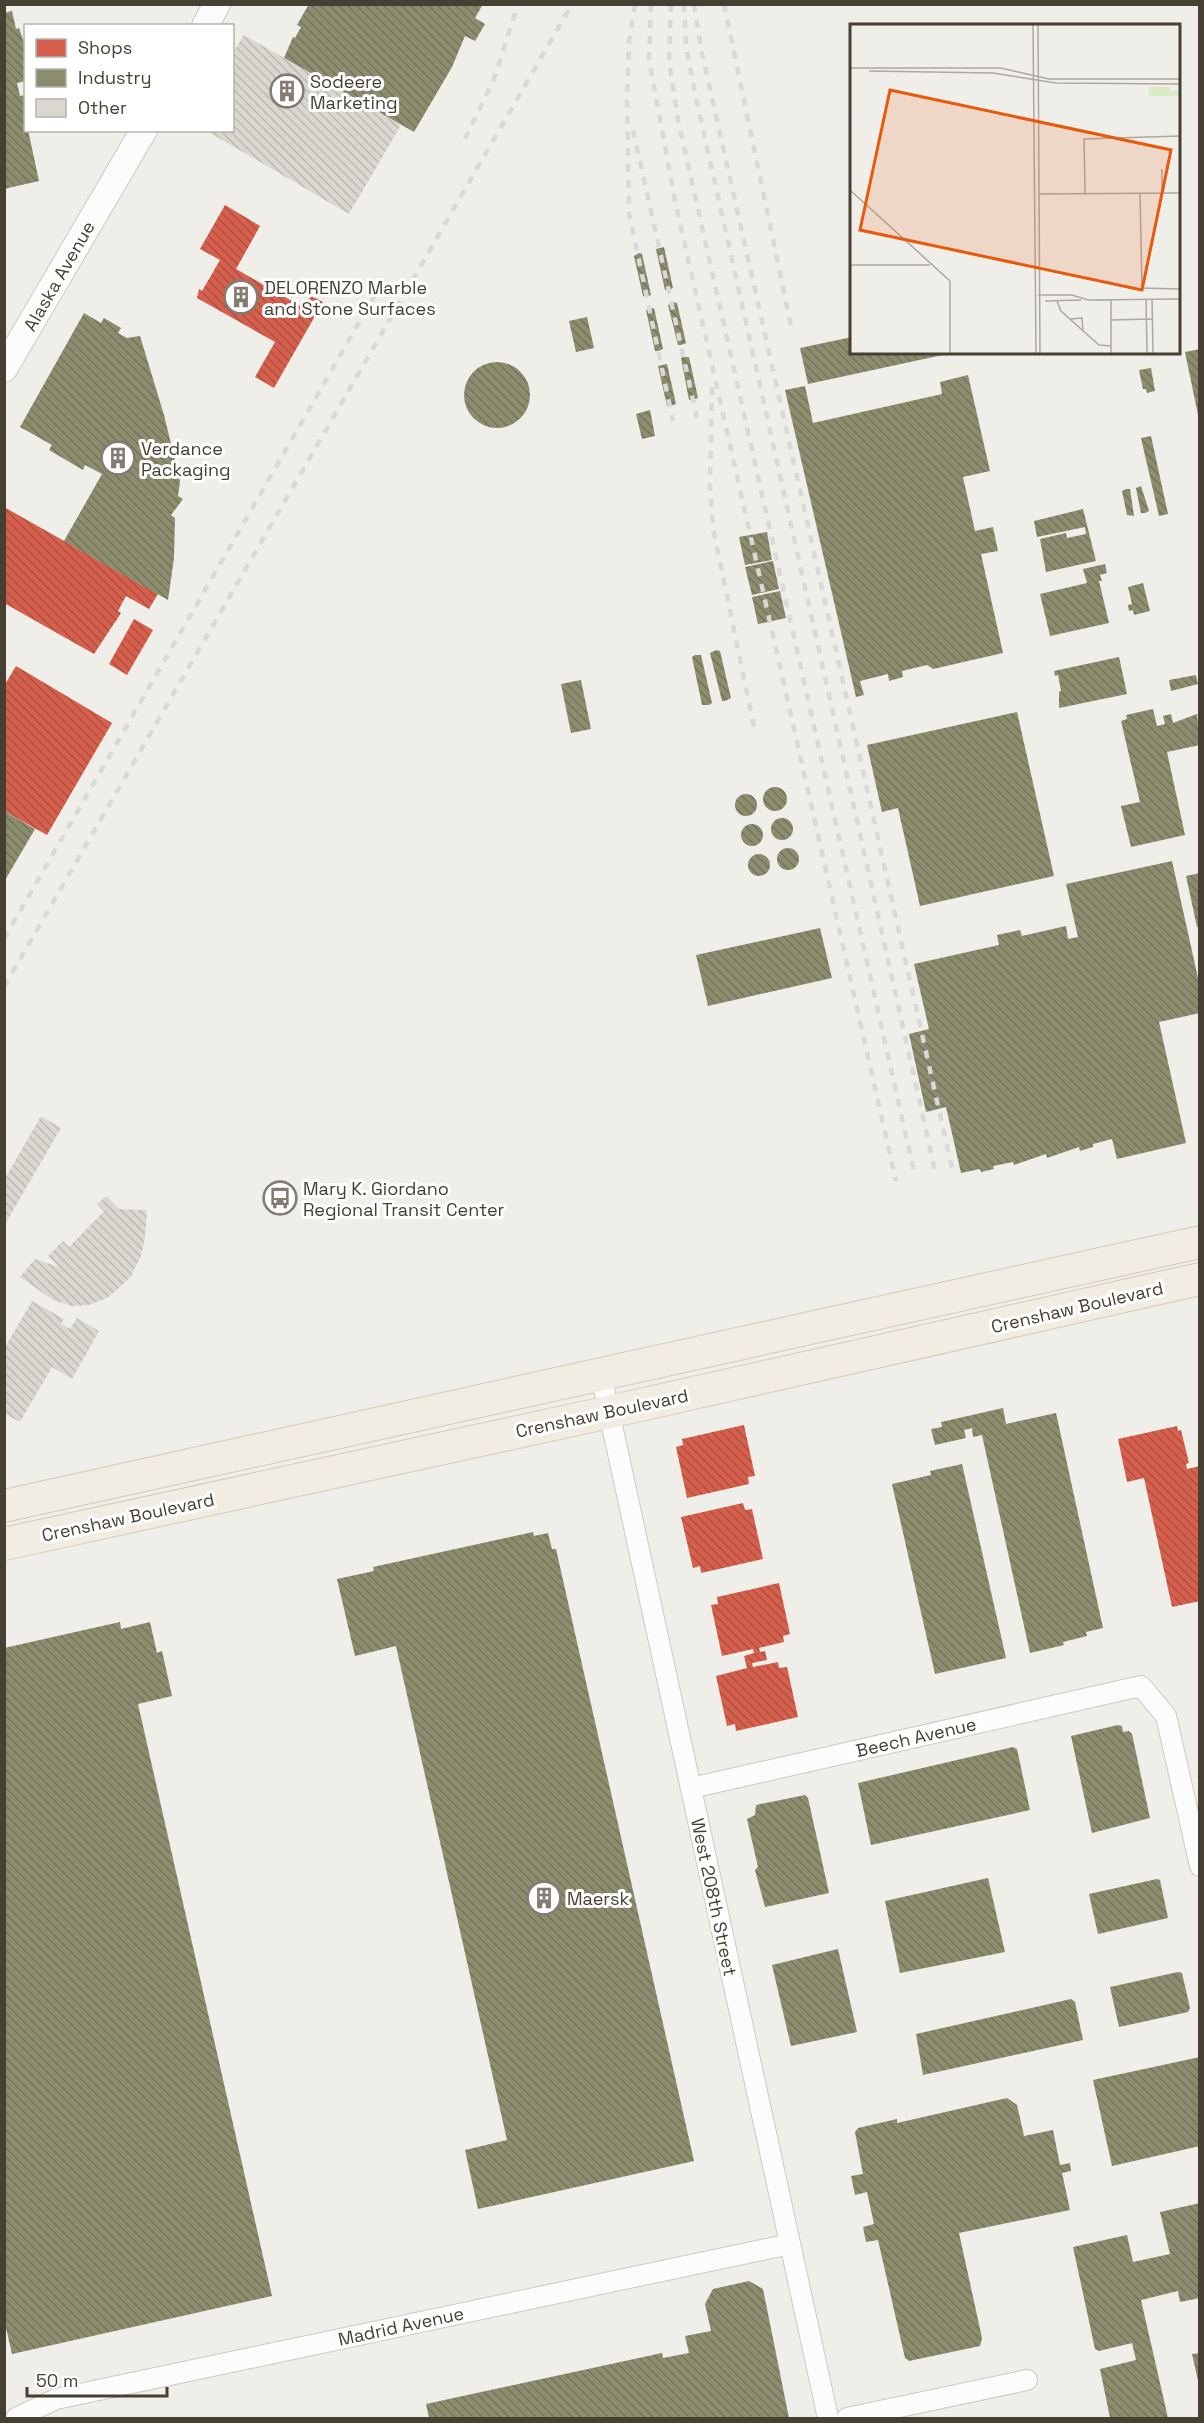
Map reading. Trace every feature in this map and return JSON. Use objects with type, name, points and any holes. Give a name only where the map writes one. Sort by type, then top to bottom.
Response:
[{"type":"main road","name":"Crenshaw Boulevard","points":[[4,1506],[1200,1242]]},
{"type":"main road","name":"Crenshaw Boulevard","points":[[4,1544],[609,1412],[1200,1279]]},
{"type":"street","points":[[206,24],[217,4]]},
{"type":"street","name":"Alaska Avenue","points":[[4,369],[143,132]]},
{"type":"street","name":"West 208th Street","points":[[601,1375],[828,2418]]},
{"type":"street","name":"Beech Avenue","points":[[691,1788],[1141,1686],[1166,1716],[1200,1866]]},
{"type":"street","name":"Madrid Avenue","points":[[16,2418],[56,2399],[790,2244]]},
{"type":"street","points":[[847,2418],[1027,2380]]},
{"type":"building: Shops","name":"DELORENZO Marble and Stone Surfaces","points":[[225,205],[260,226],[236,269],[304,308],[311,296],[323,302],[274,388],[255,377],[275,342],[197,298],[199,289],[202,291],[220,260],[200,249]]},
{"type":"building: Shops","points":[[4,507],[158,594],[149,609],[126,596],[118,611],[121,613],[94,654],[4,603]]},
{"type":"building: Shops","points":[[134,619],[153,630],[127,675],[109,664]]},
{"type":"building: Shops","points":[[16,666],[112,723],[47,835],[4,811],[4,686]]},
{"type":"building: Shops","points":[[744,1425],[755,1476],[748,1477],[749,1484],[687,1498],[676,1447],[683,1445],[682,1439]]},
{"type":"building: Shops","points":[[1177,1426],[1178,1431],[1181,1430],[1189,1463],[1186,1464],[1187,1469],[1200,1466],[1200,1601],[1172,1607],[1144,1478],[1127,1482],[1118,1439]]},
{"type":"building: Shops","points":[[743,1503],[745,1510],[752,1509],[763,1559],[701,1573],[700,1566],[693,1568],[681,1517]]},
{"type":"building: Shops","points":[[779,1583],[790,1634],[783,1636],[784,1642],[759,1648],[760,1652],[765,1651],[767,1660],[752,1663],[753,1667],[778,1662],[779,1668],[787,1667],[798,1717],[736,1731],[735,1724],[727,1726],[716,1676],[747,1668],[744,1656],[754,1653],[753,1649],[722,1656],[711,1605],[718,1604],[717,1597]]},
{"type":"building: Industry","points":[[309,4],[483,4],[475,18],[485,24],[475,41],[465,36],[452,67],[414,132],[284,58],[293,37],[295,38],[301,27],[297,25]]},
{"type":"building: Industry","points":[[12,11],[16,29],[19,28],[24,42],[24,81],[17,83],[20,96],[24,95],[24,132],[28,132],[39,181],[4,189],[4,13]]},
{"type":"building: Industry","points":[[664,247],[673,288],[669,290],[665,290],[656,249]]},
{"type":"building: Industry","points":[[642,254],[651,295],[646,297],[643,296],[634,256]]},
{"type":"building: Industry","points":[[673,302],[677,303],[686,343],[681,345],[678,345],[668,305]]},
{"type":"building: Industry","points":[[654,308],[663,349],[658,351],[655,351],[646,310]]},
{"type":"building: Industry","name":"Verdance Packaging","points":[[84,313],[101,323],[104,318],[121,328],[118,333],[127,338],[140,336],[164,415],[180,481],[178,496],[183,499],[171,515],[175,518],[174,558],[168,600],[64,541],[102,474],[85,465],[83,470],[49,450],[52,445],[20,427]]},
{"type":"building: Industry","points":[[587,317],[594,348],[576,352],[569,321]]},
{"type":"building: Industry","points":[[850,337],[850,354],[947,354],[808,384],[800,348]]},
{"type":"building: Industry","points":[[1200,349],[1200,415],[1198,415],[1185,352]]},
{"type":"building: Industry","points":[[689,357],[698,398],[695,399],[689,400],[681,358]]},
{"type":"building: Industry","points":[[497,362],[510,365],[520,372],[527,382],[530,395],[527,408],[520,418],[510,425],[497,428],[484,425],[474,418],[467,408],[464,395],[467,382],[474,372],[484,365]]},
{"type":"building: Industry","points":[[667,364],[676,404],[670,406],[667,406],[658,366]]},
{"type":"building: Industry","points":[[1151,368],[1155,391],[1147,393],[1146,389],[1143,389],[1139,370]]},
{"type":"building: Industry","points":[[968,375],[990,471],[963,477],[975,531],[993,527],[998,551],[981,554],[1003,653],[933,669],[927,665],[902,671],[903,677],[889,681],[888,674],[860,681],[864,695],[856,697],[785,390],[805,386],[813,423],[942,394],[940,382]]},
{"type":"building: Industry","points":[[650,410],[655,436],[642,439],[636,414]]},
{"type":"building: Industry","points":[[1151,436],[1168,514],[1159,516],[1141,438]]},
{"type":"building: Industry","points":[[1141,486],[1149,511],[1145,513],[1141,513],[1136,488]]},
{"type":"building: Industry","points":[[1130,489],[1134,516],[1127,515],[1122,491]]},
{"type":"building: Industry","points":[[1083,509],[1096,561],[1046,572],[1040,539],[1066,533],[1067,538],[1086,534],[1085,527],[1037,537],[1034,521]]},
{"type":"building: Industry","points":[[767,532],[772,560],[745,565],[739,537]]},
{"type":"building: Industry","points":[[773,561],[779,589],[752,595],[745,567]]},
{"type":"building: Industry","points":[[1105,564],[1107,573],[1100,575],[1102,581],[1099,581],[1109,623],[1050,636],[1040,594],[1087,583],[1083,569]]},
{"type":"building: Industry","points":[[1143,583],[1150,611],[1134,615],[1133,610],[1129,611],[1128,605],[1132,604],[1128,587]]},
{"type":"building: Industry","points":[[780,591],[786,618],[758,624],[752,597]]},
{"type":"building: Industry","points":[[720,651],[731,698],[725,701],[722,701],[710,653]]},
{"type":"building: Industry","points":[[701,655],[712,703],[709,705],[702,705],[692,657]]},
{"type":"building: Industry","points":[[1119,657],[1127,694],[1059,708],[1059,692],[1061,691],[1058,675],[1055,676],[1054,671]]},
{"type":"building: Industry","points":[[1196,675],[1198,684],[1171,691],[1169,680]]},
{"type":"building: Industry","points":[[581,680],[591,729],[571,733],[561,684]]},
{"type":"building: Industry","points":[[1153,709],[1157,726],[1165,724],[1163,716],[1171,714],[1173,723],[1197,714],[1200,745],[1167,752],[1185,835],[1131,847],[1121,806],[1140,802],[1121,721],[1127,719],[1126,715]]},
{"type":"building: Industry","points":[[1017,712],[1054,876],[920,906],[898,808],[882,812],[867,745]]},
{"type":"building: Industry","points":[[775,787],[783,791],[787,799],[783,807],[775,811],[767,807],[763,799],[767,791]]},
{"type":"building: Industry","points":[[746,794],[754,797],[757,805],[754,813],[746,816],[738,813],[735,805],[738,797]]},
{"type":"building: Industry","points":[[4,811],[35,829],[4,882]]},
{"type":"building: Industry","points":[[782,818],[790,821],[793,829],[790,837],[782,840],[774,837],[771,829],[774,821]]},
{"type":"building: Industry","points":[[752,824],[760,827],[763,835],[760,843],[752,846],[744,843],[741,835],[744,827]]},
{"type":"building: Industry","points":[[788,848],[796,851],[799,859],[796,867],[788,870],[780,867],[777,859],[780,851]]},
{"type":"building: Industry","points":[[759,854],[767,857],[770,865],[767,873],[759,876],[751,873],[748,865],[751,857]]},
{"type":"building: Industry","points":[[1172,861],[1200,987],[1200,1013],[1159,1022],[1186,1143],[1117,1159],[1112,1139],[1093,1144],[1093,1147],[1080,1151],[1079,1147],[1047,1158],[1046,1154],[1014,1165],[1013,1162],[993,1166],[994,1169],[981,1172],[980,1169],[961,1173],[946,1107],[926,1112],[909,1034],[929,1029],[914,964],[999,945],[997,935],[1020,930],[1022,936],[1066,926],[1068,939],[1078,937],[1066,884]]},
{"type":"building: Industry","points":[[1200,873],[1200,927],[1197,927],[1186,876]]},
{"type":"building: Industry","points":[[820,928],[832,978],[708,1006],[696,955]]},
{"type":"building: Industry","points":[[1003,1408],[1006,1424],[1056,1413],[1103,1628],[1086,1632],[1087,1636],[1063,1642],[1064,1645],[1030,1653],[982,1435],[973,1437],[972,1428],[964,1430],[966,1438],[935,1445],[931,1429],[942,1427],[941,1422]]},
{"type":"building: Industry","points":[[962,1464],[1006,1658],[935,1674],[892,1484],[931,1475],[930,1471]]},
{"type":"building: Industry","name":"Maersk","points":[[533,1532],[534,1536],[548,1533],[552,1549],[556,1549],[694,2161],[478,2209],[465,2150],[507,2140],[396,1646],[355,1656],[337,1579],[374,1571],[373,1567]]},
{"type":"building: Industry","points":[[120,1622],[121,1629],[150,1622],[157,1653],[162,1651],[172,1696],[138,1704],[272,2296],[12,2354],[4,2319],[4,1648]]},
{"type":"building: Industry","points":[[1122,1726],[1123,1732],[1129,1731],[1132,1734],[1150,1818],[1092,1833],[1071,1736]]},
{"type":"building: Industry","points":[[1013,1747],[1017,1749],[1030,1810],[871,1845],[858,1783]]},
{"type":"building: Industry","points":[[805,1795],[808,1798],[829,1893],[765,1907],[755,1870],[758,1867],[747,1819],[755,1815],[756,1805]]},
{"type":"building: Industry","points":[[988,1878],[1005,1952],[900,1973],[885,1901]]},
{"type":"building: Industry","points":[[1160,1880],[1168,1918],[1098,1934],[1089,1894]]},
{"type":"building: Industry","points":[[838,1949],[857,2032],[791,2046],[772,1965]]},
{"type":"building: Industry","points":[[1182,1973],[1190,2008],[1188,2012],[1119,2027],[1110,1987]]},
{"type":"building: Industry","points":[[1071,1999],[1075,2002],[1083,2040],[923,2075],[916,2034]]},
{"type":"building: Industry","points":[[1200,2057],[1200,2146],[1112,2166],[1093,2080]]},
{"type":"building: Industry","points":[[1007,2098],[1017,2105],[1024,2136],[1053,2130],[1060,2165],[1070,2163],[1071,2171],[1062,2173],[1070,2210],[959,2233],[982,2338],[980,2346],[909,2361],[905,2358],[878,2240],[866,2242],[863,2227],[874,2224],[867,2192],[855,2195],[851,2176],[863,2174],[855,2132],[858,2128],[897,2119],[897,2123]]},
{"type":"building: Industry","points":[[1200,2203],[1200,2298],[1180,2302],[1178,2291],[1141,2300],[1168,2418],[1110,2418],[1100,2369],[1136,2360],[1132,2343],[1099,2351],[1095,2349],[1073,2247],[1127,2235],[1133,2262],[1170,2254],[1160,2212]]},
{"type":"building: Industry","points":[[749,2281],[763,2289],[789,2418],[429,2418],[426,2404],[662,2353],[663,2358],[689,2353],[685,2336],[711,2331],[705,2304],[713,2289]]},
{"type":"building: Industry","points":[[1200,2353],[1200,2385],[1199,2385],[1192,2354]]},
{"type":"building: Other","name":"Sodeere Marketing","points":[[244,35],[401,125],[349,214],[208,132],[234,132],[234,51]]},
{"type":"building: Other","points":[[41,1116],[61,1128],[4,1226],[4,1180]]},
{"type":"building: Other","points":[[106,1196],[119,1209],[147,1210],[141,1256],[131,1276],[119,1288],[107,1298],[89,1305],[72,1306],[53,1300],[20,1277],[35,1259],[59,1267],[48,1256],[63,1241],[69,1247],[104,1211],[97,1204]]},
{"type":"building: Other","points":[[32,1301],[64,1319],[61,1324],[70,1329],[77,1318],[99,1331],[72,1379],[52,1367],[20,1422],[4,1413],[7,1405],[4,1403],[4,1349]]},
{"type":"railway","points":[[465,139],[494,79],[518,4]]},
{"type":"railway","points":[[4,987],[572,4]]},
{"type":"railway","points":[[635,4],[629,41],[627,98],[629,213],[673,421]]},
{"type":"railway","points":[[651,4],[649,59],[675,201],[896,1181]]},
{"type":"railway","points":[[671,4],[669,61],[678,120],[915,1176]]},
{"type":"railway","points":[[684,4],[686,46],[696,98],[935,1171]]},
{"type":"railway","points":[[694,4],[701,49],[952,1168]]},
{"type":"railway","points":[[724,4],[792,331]]},
{"type":"railway","points":[[633,130],[697,418]]},
{"type":"railway","points":[[4,939],[375,295]]},
{"type":"railway","points":[[712,387],[710,485],[713,528],[755,732]]},
{"type":"place","name":"Sodeere Marketing","points":[[287,91]]},
{"type":"place","name":"DELORENZO Marble and Stone Surfaces","points":[[241,297]]},
{"type":"place","name":"Verdance Packaging","points":[[118,458]]},
{"type":"place","name":"Mary K. Giordano Regional Transit Center","points":[[280,1198]]},
{"type":"place","name":"Maersk","points":[[544,1898]]}]
